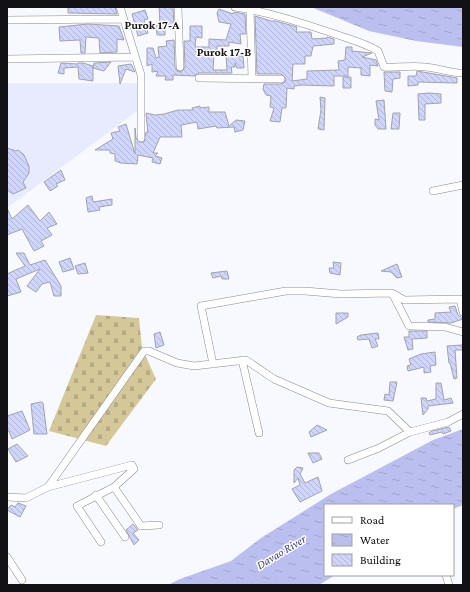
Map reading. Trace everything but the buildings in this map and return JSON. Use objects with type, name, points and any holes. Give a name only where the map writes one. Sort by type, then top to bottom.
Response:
[{"type":"street","points":[[120,7],[140,75],[142,87],[141,138]]},
{"type":"street","points":[[178,7],[177,33],[180,67]]},
{"type":"street","points":[[234,7],[250,9],[295,20],[375,49],[380,54],[384,67],[437,68],[450,73],[463,73]]},
{"type":"street","points":[[250,9],[252,79]]},
{"type":"street","points":[[7,20],[123,19]]},
{"type":"street","points":[[7,58],[135,57]]},
{"type":"street","points":[[199,78],[281,79]]},
{"type":"street","points":[[433,191],[463,185]]},
{"type":"street","points":[[213,364],[201,306],[286,291],[341,294],[386,292],[394,294],[404,300],[460,299],[463,312]]},
{"type":"street","points":[[394,294],[409,326],[445,327],[463,332]]},
{"type":"street","points":[[48,487],[144,351],[182,364],[194,366],[242,360],[251,362],[263,373],[274,379],[329,403],[388,411],[410,432]]},
{"type":"street","points":[[242,360],[259,433]]},
{"type":"street","points":[[348,460],[379,448],[410,432],[448,422],[463,414]]},
{"type":"street","points":[[7,497],[26,498],[48,487],[132,465],[134,469],[114,487],[76,506],[101,542]]},
{"type":"street","points":[[114,487],[141,526],[159,525]]},
{"type":"street","points":[[96,495],[125,537]]},
{"type":"street","points":[[7,557],[22,580]]},
{"type":"shaded area","points":[[7,83],[137,83],[137,111],[7,208]]},
{"type":"green space","points":[[96,315],[139,318],[142,348],[156,379],[106,446],[49,431]]},
{"type":"water","points":[[311,7],[463,7],[463,47],[416,41],[369,31]]},
{"type":"water","name":"Davao River","points":[[463,429],[463,505],[454,509],[454,504],[324,504],[324,576],[333,576],[319,585],[168,585],[180,579],[231,561],[261,538],[331,494],[433,440]]},
{"type":"district","name":"Purok 17-A","points":[[152,25]]},
{"type":"district","name":"Purok 17-B","points":[[224,52]]}]
